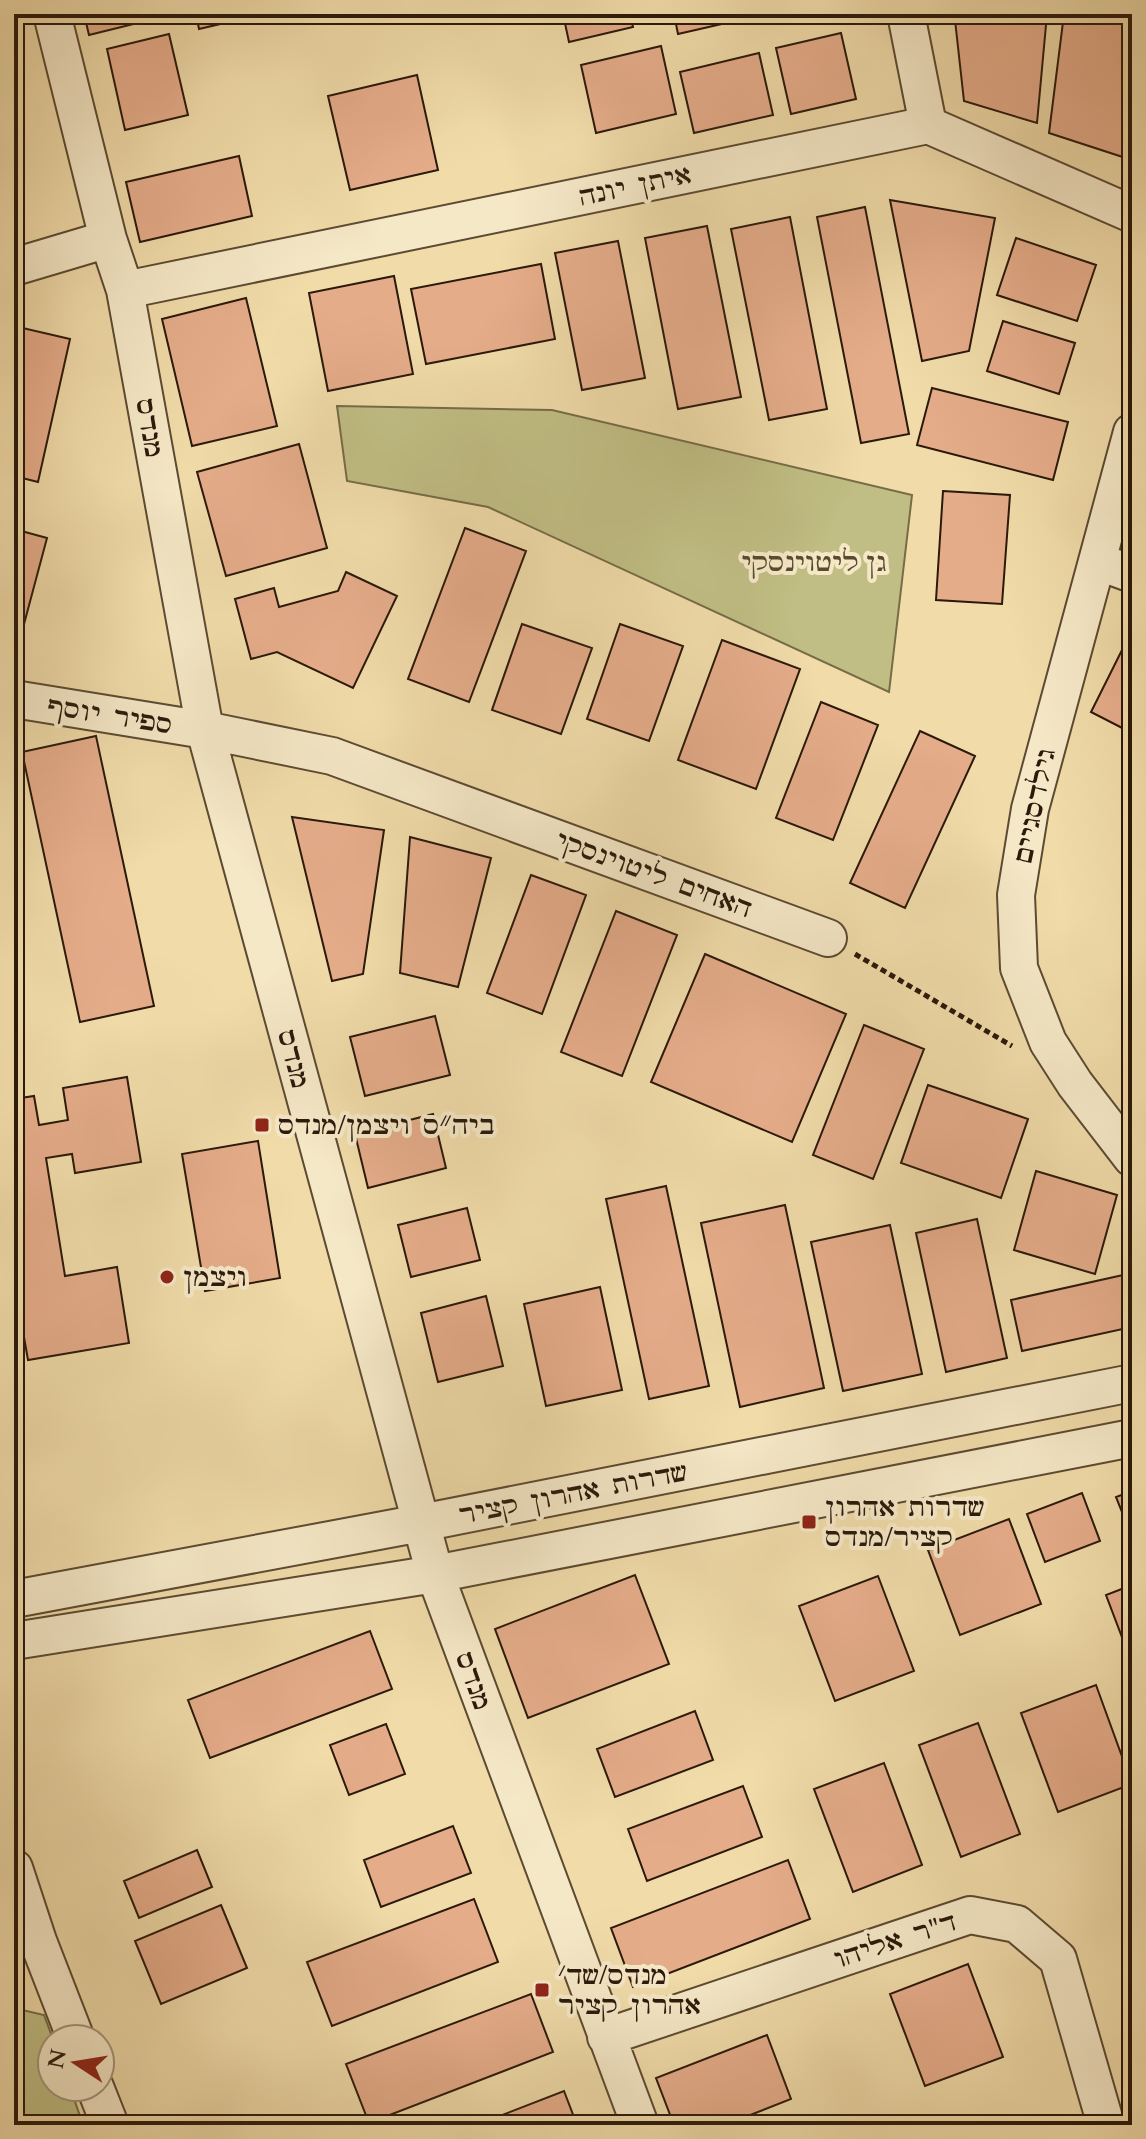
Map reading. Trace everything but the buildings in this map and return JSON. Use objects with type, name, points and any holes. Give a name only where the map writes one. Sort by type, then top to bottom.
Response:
[{"type":"street","name":"מנדס","points":[[52,14],[108,239],[125,290],[205,730],[435,1574],[640,2125]]},
{"type":"street","points":[[906,14],[928,125],[1132,214]]},
{"type":"street","name":"איתן יונה","points":[[125,290],[928,125]]},
{"type":"street","points":[[14,267],[108,239]]},
{"type":"street","name":"גילדסגיים","points":[[1132,432],[1030,809],[1016,895],[1019,968],[1048,1042],[1075,1084],[1132,1158]]},
{"type":"street","points":[[1097,561],[1132,574]]},
{"type":"street","name":"ספיר יוסף","points":[[14,699],[205,730]]},
{"type":"street","name":"האחים ליטוינסקי","points":[[205,730],[332,756],[828,938]]},
{"type":"street","name":"שדרות אהרון קציר","points":[[14,1599],[421,1523],[1132,1383]]},
{"type":"street","name":"שדרות אהרון קציר","points":[[14,1641],[435,1574],[1132,1438]]},
{"type":"street","points":[[14,1868],[26,1945],[67,2023]]},
{"type":"street","name":"ד\"ר אליהו","points":[[606,2037],[970,1915],[1017,1924],[1058,1959],[1106,2125]]},
{"type":"street","points":[[101,2103],[110,2125]]},
{"type":"path","points":[[828,938],[1020,1051]]},
{"type":"green space","name":"גן ליטוינסקי","points":[[337,406],[552,410],[912,495],[889,692],[488,507],[347,481]]},
{"type":"green space","points":[[14,2008],[44,2015],[47,2023],[36,2023],[36,2103],[75,2103],[83,2125],[14,2125]]},
{"type":"place","name":"ביה״ס ויצמן/מנדס","points":[[262,1125]]},
{"type":"place","name":"ויצמן","points":[[167,1277]]},
{"type":"place","name":"שדרות אהרון קציר/מנדס","points":[[809,1522]]},
{"type":"place","name":"מנדס/שד׳ אהרון קציר","points":[[542,1990]]}]
